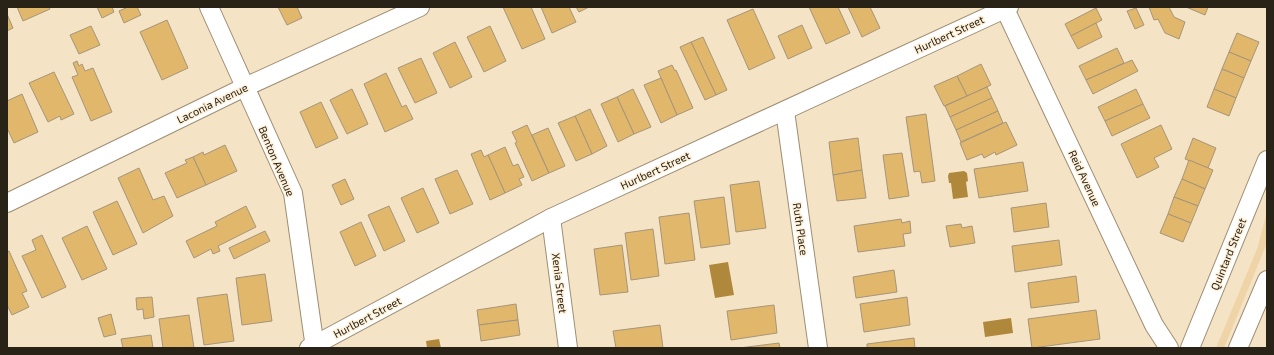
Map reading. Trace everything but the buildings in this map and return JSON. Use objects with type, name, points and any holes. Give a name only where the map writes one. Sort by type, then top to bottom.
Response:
[{"type":"street","name":"Benton Avenue","points":[[209,7],[293,194],[313,347]]},
{"type":"street","name":"Laconia Avenue","points":[[7,203],[245,87],[420,7]]},
{"type":"street","name":"Hurlbert Street","points":[[313,347],[551,218],[1006,8]]},
{"type":"street","name":"Reid Avenue","points":[[1006,8],[1154,325],[1169,348]]},
{"type":"street","name":"Ruth Place","points":[[785,111],[818,348]]},
{"type":"street","name":"Quintard Street","points":[[1190,348],[1267,160]]},
{"type":"street","name":"Xenia Street","points":[[551,218],[568,348]]},
{"type":"street","points":[[1238,348],[1267,280]]},
{"type":"shaded area","points":[[964,171],[967,173],[968,181],[966,182],[968,197],[953,199],[951,183],[949,183],[949,173]]},
{"type":"shaded area","points":[[1267,212],[1267,243],[1224,348],[1216,348],[1257,249]]},
{"type":"shaded area","points":[[728,262],[734,295],[715,298],[709,265]]},
{"type":"shaded area","points":[[1011,318],[1013,333],[985,337],[983,322]]},
{"type":"shaded area","points":[[439,339],[441,348],[427,348],[426,341]]}]
